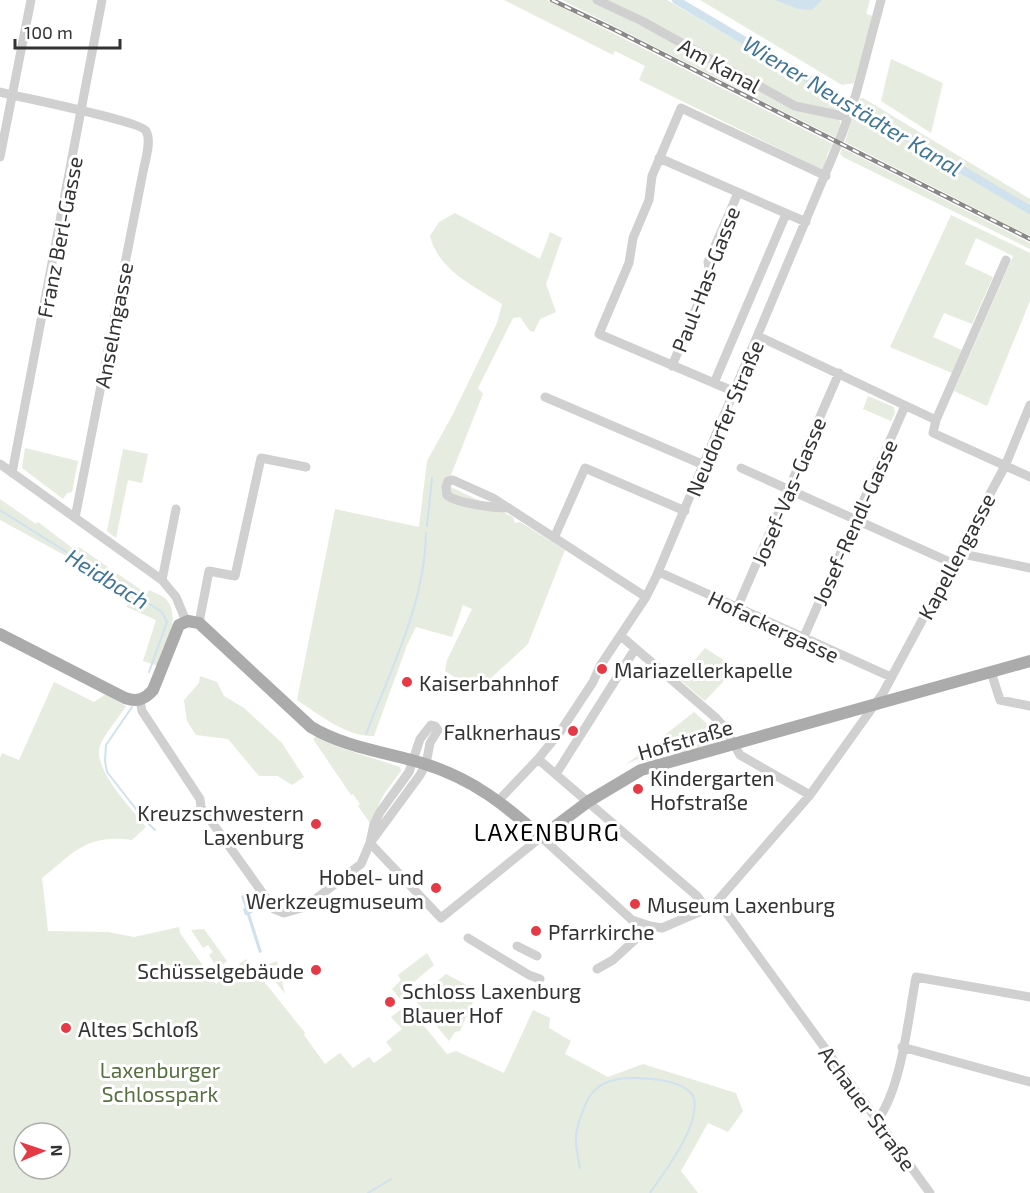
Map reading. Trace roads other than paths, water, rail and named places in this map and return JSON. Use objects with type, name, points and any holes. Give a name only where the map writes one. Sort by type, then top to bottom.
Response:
[{"type":"main road","points":[[0,634],[124,698],[140,700],[146,698],[153,690],[177,629],[192,622],[311,728],[328,737],[426,764],[466,782],[499,800],[541,837]]},
{"type":"main road","name":"Hofstraße","points":[[541,837],[588,801],[641,770],[1030,660]]},
{"type":"street","points":[[0,157],[31,0]]},
{"type":"street","name":"Franz Berl-Gasse","points":[[12,473],[83,111],[102,0]]},
{"type":"street","name":"Am Kanal","points":[[597,0],[642,21],[795,106],[816,111],[849,113]]},
{"type":"street","name":"Neudorfer Straße","points":[[499,800],[538,759],[589,688],[600,666],[646,597],[659,572],[826,176],[854,99],[881,0]]},
{"type":"street","points":[[0,93],[83,111]]},
{"type":"street","points":[[735,392],[599,334],[629,263],[633,238],[649,200],[652,176],[659,158],[681,108],[826,176]]},
{"type":"street","name":"Anselmgasse","points":[[75,519],[148,142],[147,132],[142,127],[83,111]]},
{"type":"street","name":"Paul-Has-Gasse","points":[[659,158],[806,222]]},
{"type":"street","name":"Paul-Has-Gasse","points":[[672,366],[710,275],[708,262],[738,193]]},
{"type":"street","points":[[714,383],[786,214]]},
{"type":"street","points":[[1006,260],[936,420],[933,432],[1030,477]]},
{"type":"street","points":[[758,336],[936,420]]},
{"type":"street","name":"Josef-Vas-Gasse","points":[[737,608],[838,373]]},
{"type":"street","points":[[544,397],[704,465]]},
{"type":"street","name":"Kapellengasse","points":[[709,907],[810,795],[876,704],[1005,466],[1030,405]]},
{"type":"street","name":"Josef-Rendl-Gasse","points":[[803,639],[905,406]]},
{"type":"street","points":[[192,622],[209,572],[235,576],[261,458],[306,466]]},
{"type":"street","points":[[0,464],[162,580],[192,622]]},
{"type":"street","points":[[554,538],[585,468],[685,512]]},
{"type":"street","points":[[741,468],[952,563]]},
{"type":"street","points":[[507,508],[489,508],[472,502],[451,499],[447,495],[448,481],[453,480],[493,498],[646,597]]},
{"type":"street","points":[[162,580],[176,509]]},
{"type":"street","points":[[958,553],[1030,568]]},
{"type":"street","name":"Hofackergasse","points":[[659,572],[891,677]]},
{"type":"street","points":[[621,636],[716,718],[740,755],[810,795]]},
{"type":"street","points":[[556,774],[635,649]]},
{"type":"street","points":[[992,672],[1000,700],[1030,706]]},
{"type":"street","points":[[140,700],[142,711],[200,799],[201,807],[274,909],[284,913],[305,906],[361,864],[375,824],[409,772],[422,735],[430,725],[435,726],[438,730],[430,743],[426,764],[420,775],[370,843]]},
{"type":"street","name":"Achauer Straße","points":[[538,759],[709,907],[720,907],[726,912],[930,1193]]},
{"type":"street","points":[[541,837],[632,920],[662,928],[709,907]]},
{"type":"street","name":"Hofstraße","points":[[370,843],[441,918],[541,837]]},
{"type":"street","points":[[597,969],[613,960],[650,926]]},
{"type":"street","points":[[468,938],[529,975],[540,979]]},
{"type":"street","points":[[517,946],[537,956]]},
{"type":"street","points":[[877,1121],[886,1109],[889,1100],[916,977],[1030,997]]},
{"type":"street","points":[[902,1047],[1030,1082]]},
{"type":"water","points":[[775,0],[822,0],[812,10],[798,9]]},
{"type":"water","points":[[244,895],[248,907],[251,907],[253,912],[250,914],[262,952],[259,953],[243,909],[245,908],[241,896]]},
{"type":"waterway","name":"Wiener Neustädter Kanal","points":[[676,0],[1030,210]]},
{"type":"waterway","points":[[427,526],[432,478]]},
{"type":"waterway","name":"Heidbach","points":[[0,510],[162,612],[167,622],[149,672]]},
{"type":"waterway","points":[[366,734],[396,660],[413,610],[420,585],[426,533]]},
{"type":"waterway","name":"Heidbach","points":[[132,707],[106,745],[107,772],[155,830]]},
{"type":"waterway","points":[[580,1168],[576,1133],[586,1103],[596,1089],[609,1081],[622,1079],[645,1078],[671,1082],[682,1086],[690,1092],[694,1099],[692,1122],[680,1148],[650,1193]]},
{"type":"waterway","points":[[368,1193],[391,1179]]},
{"type":"railway","points":[[552,0],[1030,239]]},
{"type":"place","name":"Mariazellerkapelle","points":[[602,669]]},
{"type":"place","name":"Kaiserbahnhof","points":[[407,682]]},
{"type":"place","name":"Falknerhaus","points":[[573,731]]},
{"type":"place","name":"Kindergarten Hofstraße","points":[[638,789]]},
{"type":"place","name":"Kreuzschwestern Laxenburg","points":[[316,824]]},
{"type":"place","name":"Hobel- und Werkzeugmuseum","points":[[436,888]]},
{"type":"place","name":"Museum Laxenburg","points":[[635,904]]},
{"type":"place","name":"Pfarrkirche","points":[[536,931]]},
{"type":"place","name":"Schüsselgebäude","points":[[316,970]]},
{"type":"place","name":"Schloss Laxenburg Blauer Hof","points":[[390,1002]]},
{"type":"place","name":"Altes Schloß","points":[[66,1028]]},
{"type":"district","name":"LAXENBURG","points":[[547,831]]},
{"type":"park label","name":"Laxenburger Schlosspark","points":[[160,1081]]}]
